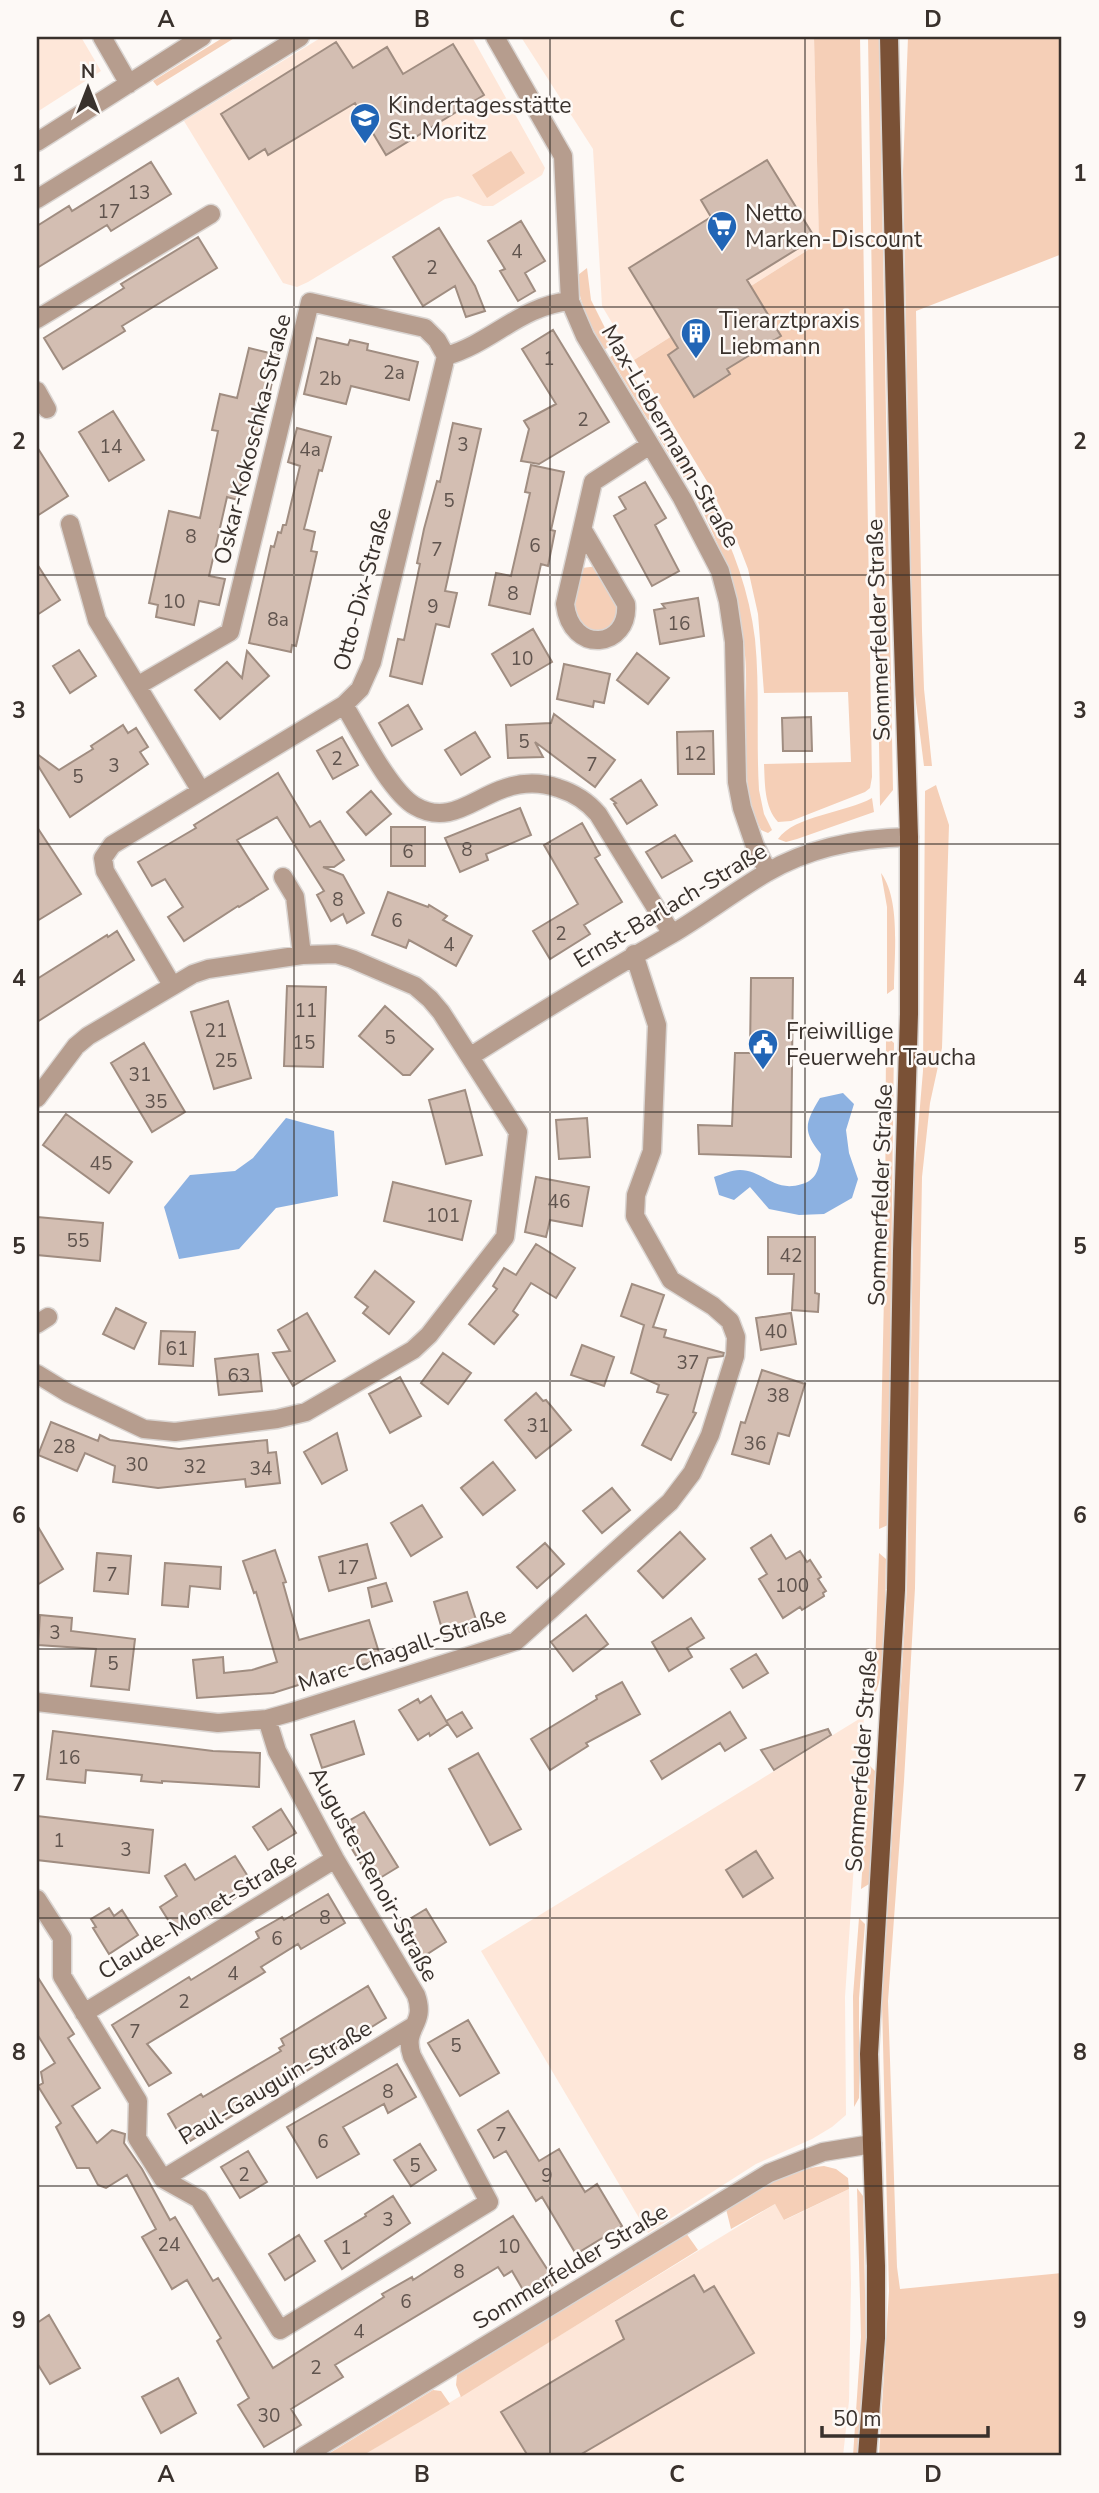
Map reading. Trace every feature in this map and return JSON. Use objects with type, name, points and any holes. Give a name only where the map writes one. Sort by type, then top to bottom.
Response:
[{"type":"main road","name":"Sommerfelder Straße","points":[[867,2456],[876,2338],[870,2008],[896,1590],[909,1014],[909,837],[889,37]]},
{"type":"street","points":[[102,37],[129,84]]},
{"type":"street","points":[[37,142],[202,37]]},
{"type":"street","points":[[37,199],[300,37]]},
{"type":"street","name":"Max-Liebermann-Straße","points":[[495,37],[563,156],[570,301],[585,336],[682,498],[720,571],[734,642],[737,782],[742,808],[755,846],[768,872]]},
{"type":"street","points":[[37,319],[211,214]]},
{"type":"street","points":[[446,356],[460,352],[526,313],[553,303],[570,301]]},
{"type":"street","name":"Oskar-Kokoschka-Straße","points":[[137,686],[230,632],[310,302],[425,328],[446,356]]},
{"type":"street","name":"Otto-Dix-Straße","points":[[172,985],[105,871],[103,858],[112,845],[344,705],[360,689],[372,662],[446,356]]},
{"type":"street","points":[[37,391],[47,409]]},
{"type":"street","points":[[584,531],[626,604],[627,613],[622,626],[603,639],[592,640],[577,633],[572,628],[565,604],[584,531],[593,482],[650,445]]},
{"type":"street","points":[[70,524],[97,620],[201,791]]},
{"type":"street","points":[[344,705],[389,778],[414,806],[445,814],[458,811],[498,791],[530,782],[563,790],[590,805],[672,934]]},
{"type":"street","name":"Ernst-Barlach-Straße","points":[[471,1056],[634,954],[672,934],[768,872],[834,845],[876,838],[909,837]]},
{"type":"street","points":[[283,877],[295,897],[302,956]]},
{"type":"street","points":[[37,1098],[76,1046],[172,985],[208,970],[302,956],[336,954],[415,986],[430,999],[471,1056],[517,1132],[506,1237],[429,1335],[413,1350],[306,1412],[277,1419],[175,1432],[144,1429],[68,1393],[37,1374]]},
{"type":"street","name":"Marc-Chagall-Straße","points":[[37,1702],[218,1723],[267,1719],[516,1641],[670,1502],[692,1473],[710,1435],[735,1356],[736,1337],[730,1321],[713,1306],[671,1280],[635,1216],[636,1195],[652,1151],[657,1025],[634,954]]},
{"type":"street","name":"Auguste-Renoir-Straße","points":[[163,2179],[200,2199],[280,2330],[489,2202],[412,2056],[409,2046],[412,2027],[419,2019],[421,2009],[416,1995],[335,1859],[277,1751],[267,1719]]},
{"type":"street","name":"Claude-Monet-Straße","points":[[84,2013],[335,1859]]},
{"type":"street","points":[[37,1899],[62,1938],[62,1976],[138,2101],[137,2138],[163,2179]]},
{"type":"street","name":"Paul-Gauguin-Straße","points":[[163,2179],[412,2027]]},
{"type":"street","name":"Sommerfelder Straße","points":[[304,2456],[769,2173],[823,2152],[872,2144]]},
{"type":"shaded area","points":[[37,37],[81,37],[101,71],[37,112]]},
{"type":"shaded area","points":[[224,37],[236,37],[157,86],[153,81]]},
{"type":"shaded area","name":"Kindertagesstätte St. Moritz","points":[[322,37],[472,37],[545,168],[542,175],[493,206],[483,206],[458,196],[445,199],[308,282],[297,287],[283,283],[184,121]]},
{"type":"shaded area","points":[[521,37],[814,37],[819,243],[634,360],[602,306],[593,149]]},
{"type":"shaded area","points":[[814,37],[860,37],[872,777],[870,788],[865,792],[791,821],[778,822],[768,802],[764,764],[851,762],[848,692],[764,693],[758,614],[748,569],[738,543],[708,483],[634,360],[819,243]]},
{"type":"shaded area","points":[[868,37],[879,37],[893,790],[880,806]]},
{"type":"shaded area","points":[[908,37],[1062,37],[1062,254],[916,311],[924,689],[932,766],[924,766],[914,687],[912,631],[903,171]]},
{"type":"shaded area","points":[[511,151],[525,173],[487,198],[472,175]]},
{"type":"shaded area","points":[[587,268],[591,300],[613,344],[604,350],[580,295],[578,275]]},
{"type":"shaded area","points":[[618,352],[657,416],[648,420],[610,357]]},
{"type":"shaded area","points":[[667,432],[697,479],[687,483],[658,436]]},
{"type":"shaded area","points":[[707,498],[738,566],[752,620],[757,677],[759,790],[764,814],[772,830],[768,833],[761,830],[748,789],[743,635],[729,576],[698,502]]},
{"type":"shaded area","points":[[598,566],[614,596],[616,612],[612,628],[590,633],[578,618],[575,604],[582,568]]},
{"type":"shaded area","points":[[936,785],[949,825],[942,1048],[930,1103],[922,1177],[915,1588],[888,2001],[897,2267],[900,2289],[1062,2273],[1062,2456],[879,2456],[889,2291],[882,2002],[907,1587],[914,1176],[923,1071],[925,791]]},
{"type":"shaded area","points":[[872,798],[874,812],[797,839],[786,842],[778,839],[786,831],[808,819]]},
{"type":"shaded area","points":[[881,873],[891,898],[895,929],[894,989],[887,994],[887,907]]},
{"type":"shaded area","points":[[886,1036],[894,1043],[888,1525],[879,1529],[885,1248]]},
{"type":"shaded area","points":[[879,1553],[886,1559],[884,1631],[881,1671],[874,1695]]},
{"type":"shaded area","points":[[864,1716],[845,1997],[846,2115],[812,2139],[756,2164],[648,2233],[481,1951]]},
{"type":"shaded area","points":[[869,1765],[875,1771],[869,1884],[861,1889]]},
{"type":"shaded area","points":[[859,1918],[865,1924],[859,1998],[859,2098],[854,2107],[853,1996]]},
{"type":"shaded area","points":[[824,2166],[836,2169],[848,2178],[849,2189],[784,2220],[775,2204],[731,2229],[726,2209],[785,2176]]},
{"type":"shaded area","points":[[857,2188],[863,2196],[866,2338],[858,2449],[857,2456],[853,2456],[861,2337]]},
{"type":"shaded area","points":[[849,2189],[849,2401],[843,2456],[362,2456],[775,2204],[785,2220]]},
{"type":"shaded area","points":[[686,2233],[698,2250],[461,2397],[456,2385],[457,2375]]},
{"type":"shaded area","points":[[433,2390],[441,2391],[450,2404],[362,2456],[325,2456]]},
{"type":"water","points":[[843,1093],[854,1104],[846,1130],[849,1153],[858,1179],[852,1198],[824,1214],[799,1215],[769,1209],[750,1187],[734,1200],[719,1195],[714,1177],[733,1171],[749,1171],[784,1186],[811,1180],[818,1169],[821,1154],[808,1133],[811,1114],[820,1098]]},
{"type":"water","points":[[286,1118],[334,1131],[338,1196],[276,1208],[239,1249],[179,1259],[164,1207],[190,1175],[235,1171],[253,1158]]},
{"type":"building","points":[[336,42],[353,68],[387,47],[403,74],[453,44],[484,95],[386,155],[355,103],[268,155],[265,149],[249,159],[221,114]]},
{"type":"building","name":"Netto Marken-Discount","points":[[767,160],[815,238],[747,280],[781,336],[727,369],[730,374],[694,397],[668,355],[678,348],[629,268],[711,217],[701,200]]},
{"type":"building","points":[[151,162],[171,194],[111,231],[107,225],[37,268],[37,226],[69,206],[72,211]]},
{"type":"building","points":[[521,221],[545,261],[525,273],[535,291],[518,301],[500,271],[505,269],[488,241]]},
{"type":"building","points":[[439,228],[475,286],[485,311],[466,317],[455,286],[423,306],[393,257]]},
{"type":"building","points":[[198,237],[217,268],[122,326],[125,331],[63,369],[44,338],[124,288],[121,284]]},
{"type":"building","points":[[553,330],[609,422],[539,464],[521,461],[529,429],[524,421],[556,404],[522,349]]},
{"type":"building","points":[[317,338],[348,345],[350,340],[368,344],[367,350],[418,362],[409,400],[351,386],[346,404],[304,394]]},
{"type":"building","points":[[249,348],[278,355],[257,450],[249,448],[238,500],[227,497],[209,576],[225,579],[219,605],[199,601],[194,625],[156,617],[158,605],[149,603],[169,511],[200,518],[218,431],[212,430],[220,394],[237,398]]},
{"type":"building","points":[[113,411],[144,460],[109,481],[79,432]]},
{"type":"building","points":[[453,423],[481,429],[445,591],[457,593],[449,627],[436,624],[422,684],[390,676],[398,639],[404,640],[420,564],[417,563],[424,529],[437,481],[440,482]]},
{"type":"building","points":[[297,428],[331,437],[322,471],[319,470],[304,529],[315,532],[311,551],[317,552],[296,646],[292,645],[291,652],[249,643],[271,546],[274,547],[278,532],[281,533],[283,525],[286,525],[300,466],[288,462]]},
{"type":"building","points":[[37,447],[68,496],[37,516]]},
{"type":"building","points":[[531,465],[564,472],[551,530],[555,531],[548,566],[541,564],[530,614],[489,605],[496,573],[511,576],[530,493],[525,492]]},
{"type":"building","points":[[645,482],[666,518],[655,525],[679,571],[652,586],[614,516],[626,509],[619,497]]},
{"type":"building","points":[[37,564],[60,600],[37,615]]},
{"type":"building","points":[[698,598],[704,636],[660,644],[654,610],[665,608],[662,604]]},
{"type":"building","points":[[533,629],[552,662],[511,686],[492,654]]},
{"type":"building","points":[[79,650],[96,676],[70,693],[53,666]]},
{"type":"building","points":[[247,651],[269,676],[220,719],[195,690],[227,662],[242,678]]},
{"type":"building","points":[[637,653],[669,678],[648,704],[617,680]]},
{"type":"building","points":[[564,664],[610,674],[604,703],[594,701],[593,707],[557,699]]},
{"type":"building","points":[[408,705],[422,729],[392,746],[379,723]]},
{"type":"building","points":[[554,714],[615,760],[595,787],[535,742],[543,757],[508,758],[506,725],[551,723]]},
{"type":"building","points":[[811,717],[812,751],[783,751],[782,718]]},
{"type":"building","points":[[123,725],[128,733],[136,728],[148,747],[140,752],[148,764],[70,817],[37,764],[37,754],[59,770],[93,749],[91,746]]},
{"type":"building","points":[[713,731],[714,774],[678,774],[677,732]]},
{"type":"building","points":[[475,732],[490,757],[461,775],[445,750]]},
{"type":"building","points":[[342,737],[358,765],[333,779],[317,751]]},
{"type":"building","points":[[278,773],[310,827],[320,821],[344,860],[334,867],[323,867],[343,875],[364,913],[347,923],[343,914],[331,921],[317,895],[324,891],[277,817],[237,840],[268,889],[184,941],[168,917],[183,907],[165,879],[152,886],[138,862],[196,828],[194,825]]},
{"type":"building","points":[[641,780],[657,805],[627,824],[611,799]]},
{"type":"building","points":[[371,791],[391,814],[366,835],[347,812]]},
{"type":"building","points":[[520,808],[531,835],[486,854],[488,860],[460,872],[445,838]]},
{"type":"building","points":[[582,823],[600,855],[595,858],[622,902],[584,925],[590,934],[550,959],[533,931],[578,904],[544,845]]},
{"type":"building","points":[[37,827],[81,894],[37,921]]},
{"type":"building","points":[[391,827],[425,827],[425,866],[391,866]]},
{"type":"building","points":[[675,835],[692,861],[662,878],[646,852]]},
{"type":"building","points":[[388,892],[428,907],[429,905],[447,916],[443,920],[472,936],[456,966],[409,940],[406,948],[372,935]]},
{"type":"building","points":[[117,931],[134,960],[37,1022],[37,979]]},
{"type":"building","name":"Freiwillige Feuerwehr Taucha","points":[[751,978],[793,978],[791,1157],[699,1154],[698,1125],[732,1126],[735,1053],[750,1053]]},
{"type":"building","points":[[287,986],[326,987],[323,1067],[284,1066]]},
{"type":"building","points":[[228,1001],[251,1078],[214,1089],[191,1012]]},
{"type":"building","points":[[385,1006],[433,1049],[410,1075],[403,1075],[359,1036]]},
{"type":"building","points":[[144,1043],[185,1112],[152,1132],[111,1063]]},
{"type":"building","points":[[465,1090],[482,1155],[446,1164],[429,1100]]},
{"type":"building","points":[[66,1114],[132,1162],[109,1193],[43,1145]]},
{"type":"building","points":[[587,1118],[590,1157],[559,1159],[556,1120]]},
{"type":"building","points":[[536,1177],[589,1187],[582,1226],[550,1220],[546,1237],[525,1232]]},
{"type":"building","points":[[393,1182],[471,1201],[462,1240],[384,1221]]},
{"type":"building","points":[[37,1217],[103,1223],[100,1261],[37,1255]]},
{"type":"building","points":[[768,1237],[815,1237],[815,1293],[819,1294],[818,1312],[792,1310],[794,1274],[768,1274]]},
{"type":"building","points":[[536,1244],[575,1268],[556,1298],[531,1283],[513,1311],[518,1315],[494,1344],[469,1324],[497,1289],[493,1286],[504,1268],[516,1275]]},
{"type":"building","points":[[375,1271],[414,1302],[389,1334],[363,1313],[368,1307],[355,1297]]},
{"type":"building","points":[[632,1284],[664,1295],[653,1327],[666,1330],[664,1337],[724,1353],[723,1356],[708,1358],[693,1412],[696,1413],[671,1460],[642,1445],[668,1395],[657,1392],[659,1385],[631,1373],[644,1325],[621,1316]]},
{"type":"building","points":[[116,1308],[146,1323],[134,1349],[103,1334]]},
{"type":"building","points":[[307,1313],[335,1361],[293,1386],[273,1353],[290,1351],[278,1330]]},
{"type":"building","points":[[791,1313],[796,1344],[761,1350],[756,1318]]},
{"type":"building","points":[[161,1331],[195,1332],[193,1366],[159,1364]]},
{"type":"building","points":[[582,1345],[614,1357],[604,1386],[571,1375]]},
{"type":"building","points":[[443,1353],[471,1373],[448,1404],[421,1383]]},
{"type":"building","points":[[258,1354],[262,1391],[219,1395],[215,1359]]},
{"type":"building","points":[[762,1370],[805,1384],[789,1436],[778,1433],[769,1464],[732,1454],[741,1422],[745,1423]]},
{"type":"building","points":[[400,1377],[421,1416],[390,1433],[369,1394]]},
{"type":"building","points":[[536,1393],[543,1401],[546,1400],[571,1430],[536,1458],[505,1420]]},
{"type":"building","points":[[51,1422],[98,1441],[100,1435],[110,1440],[179,1449],[267,1440],[268,1453],[276,1452],[280,1483],[246,1487],[245,1479],[158,1488],[113,1482],[115,1466],[85,1453],[77,1471],[38,1455]]},
{"type":"building","points":[[337,1433],[347,1470],[322,1484],[304,1452]]},
{"type":"building","points":[[493,1462],[515,1490],[483,1515],[461,1488]]},
{"type":"building","points":[[612,1488],[630,1510],[602,1533],[583,1511]]},
{"type":"building","points":[[422,1505],[442,1537],[411,1556],[391,1523]]},
{"type":"building","points":[[37,1525],[63,1569],[37,1585]]},
{"type":"building","points":[[680,1532],[705,1559],[663,1598],[638,1571]]},
{"type":"building","points":[[771,1535],[786,1559],[800,1551],[807,1562],[810,1560],[826,1591],[824,1596],[802,1610],[800,1607],[783,1618],[759,1579],[767,1574],[751,1548]]},
{"type":"building","points":[[545,1543],[564,1564],[537,1588],[517,1567]]},
{"type":"building","points":[[367,1544],[376,1578],[329,1591],[319,1557]]},
{"type":"building","points":[[275,1550],[286,1582],[283,1583],[299,1640],[369,1620],[381,1659],[273,1693],[197,1698],[193,1660],[223,1657],[224,1673],[252,1670],[277,1662],[256,1592],[254,1593],[243,1561]]},
{"type":"building","points":[[97,1553],[131,1556],[128,1594],[94,1591]]},
{"type":"building","points":[[165,1563],[221,1567],[220,1589],[190,1586],[188,1607],[162,1605]]},
{"type":"building","points":[[386,1583],[392,1601],[372,1607],[368,1588]]},
{"type":"building","points":[[467,1592],[479,1629],[445,1639],[434,1602]]},
{"type":"building","points":[[40,1615],[72,1618],[71,1631],[135,1639],[129,1690],[91,1686],[96,1649],[38,1645]]},
{"type":"building","points":[[586,1615],[608,1644],[573,1671],[551,1642]]},
{"type":"building","points":[[691,1618],[704,1638],[687,1648],[692,1657],[669,1671],[652,1642]]},
{"type":"building","points":[[756,1654],[768,1673],[743,1688],[731,1669]]},
{"type":"building","points":[[622,1682],[640,1714],[586,1743],[588,1746],[550,1770],[531,1739]]},
{"type":"building","points":[[431,1696],[448,1724],[430,1736],[429,1733],[418,1740],[399,1710],[418,1699],[420,1703]]},
{"type":"building","points":[[462,1712],[472,1728],[457,1737],[446,1721]]},
{"type":"building","points":[[730,1712],[746,1738],[725,1751],[720,1743],[662,1779],[651,1761]]},
{"type":"building","points":[[354,1721],[364,1754],[322,1768],[311,1735]]},
{"type":"building","points":[[828,1729],[831,1735],[774,1770],[761,1750]]},
{"type":"building","points":[[53,1731],[213,1751],[260,1753],[259,1787],[141,1781],[142,1775],[86,1770],[85,1783],[47,1779]]},
{"type":"building","points":[[478,1753],[521,1829],[490,1845],[449,1769]]},
{"type":"building","points":[[281,1809],[296,1833],[268,1850],[253,1827]]},
{"type":"building","points":[[364,1812],[398,1867],[380,1878],[378,1875],[370,1879],[352,1849],[359,1845],[347,1822]]},
{"type":"building","points":[[37,1816],[153,1830],[149,1873],[37,1860]]},
{"type":"building","points":[[756,1851],[773,1878],[743,1897],[726,1870]]},
{"type":"building","points":[[235,1856],[254,1886],[177,1934],[160,1907],[177,1896],[165,1876],[185,1864],[195,1880]]},
{"type":"building","points":[[328,1894],[345,1923],[301,1949],[298,1944],[261,1967],[265,1972],[147,2044],[171,2073],[149,2086],[112,2025],[259,1938],[256,1932],[282,1917],[284,1920]]},
{"type":"building","points":[[109,1908],[114,1916],[122,1910],[138,1935],[109,1954],[93,1928],[96,1927],[91,1919]]},
{"type":"building","points":[[426,1909],[446,1942],[418,1960],[398,1926]]},
{"type":"building","points":[[37,1976],[74,2034],[68,2038],[100,2088],[72,2106],[97,2143],[112,2130],[125,2134],[124,2143],[142,2169],[170,2220],[175,2217],[213,2281],[218,2278],[273,2368],[384,2297],[382,2294],[412,2277],[413,2280],[513,2216],[556,2283],[529,2300],[512,2271],[504,2276],[498,2267],[335,2365],[343,2377],[291,2409],[301,2425],[264,2447],[238,2405],[249,2398],[217,2341],[221,2338],[187,2280],[172,2289],[142,2237],[156,2229],[127,2175],[106,2188],[98,2185],[89,2168],[77,2168],[56,2127],[61,2123],[38,2086],[43,2083],[41,2072],[55,2063],[37,2034]]},
{"type":"building","points":[[368,1986],[386,2018],[322,2058],[323,2061],[185,2144],[168,2114],[201,2094],[203,2097],[281,2051],[279,2048],[284,2045],[281,2039]]},
{"type":"building","points":[[468,2020],[499,2073],[460,2096],[428,2043]]},
{"type":"building","points":[[397,2064],[416,2097],[388,2113],[384,2104],[343,2127],[359,2154],[317,2178],[287,2127]]},
{"type":"building","points":[[508,2111],[539,2161],[559,2149],[585,2192],[597,2184],[622,2226],[576,2254],[542,2197],[536,2201],[506,2151],[494,2158],[478,2130]]},
{"type":"building","points":[[420,2144],[436,2170],[411,2186],[394,2160]]},
{"type":"building","points":[[248,2151],[267,2182],[240,2198],[221,2167]]},
{"type":"building","points":[[393,2196],[410,2223],[342,2269],[325,2241]]},
{"type":"building","points":[[299,2235],[315,2261],[285,2280],[269,2254]]},
{"type":"building","points":[[694,2275],[704,2292],[714,2286],[754,2353],[578,2456],[528,2456],[501,2412],[624,2339],[616,2321]]},
{"type":"building","points":[[49,2315],[80,2368],[50,2384],[37,2363],[37,2323]]},
{"type":"building","points":[[178,2378],[196,2413],[161,2433],[142,2397]]},
{"type":"place","name":"Kindertagesstätte St. Moritz","points":[[365,145]]},
{"type":"place","name":"Netto Marken-Discount","points":[[722,253]]},
{"type":"place","name":"Tierarztpraxis Liebmann","points":[[696,360]]},
{"type":"place","name":"Freiwillige Feuerwehr Taucha","points":[[763,1071]]}]
